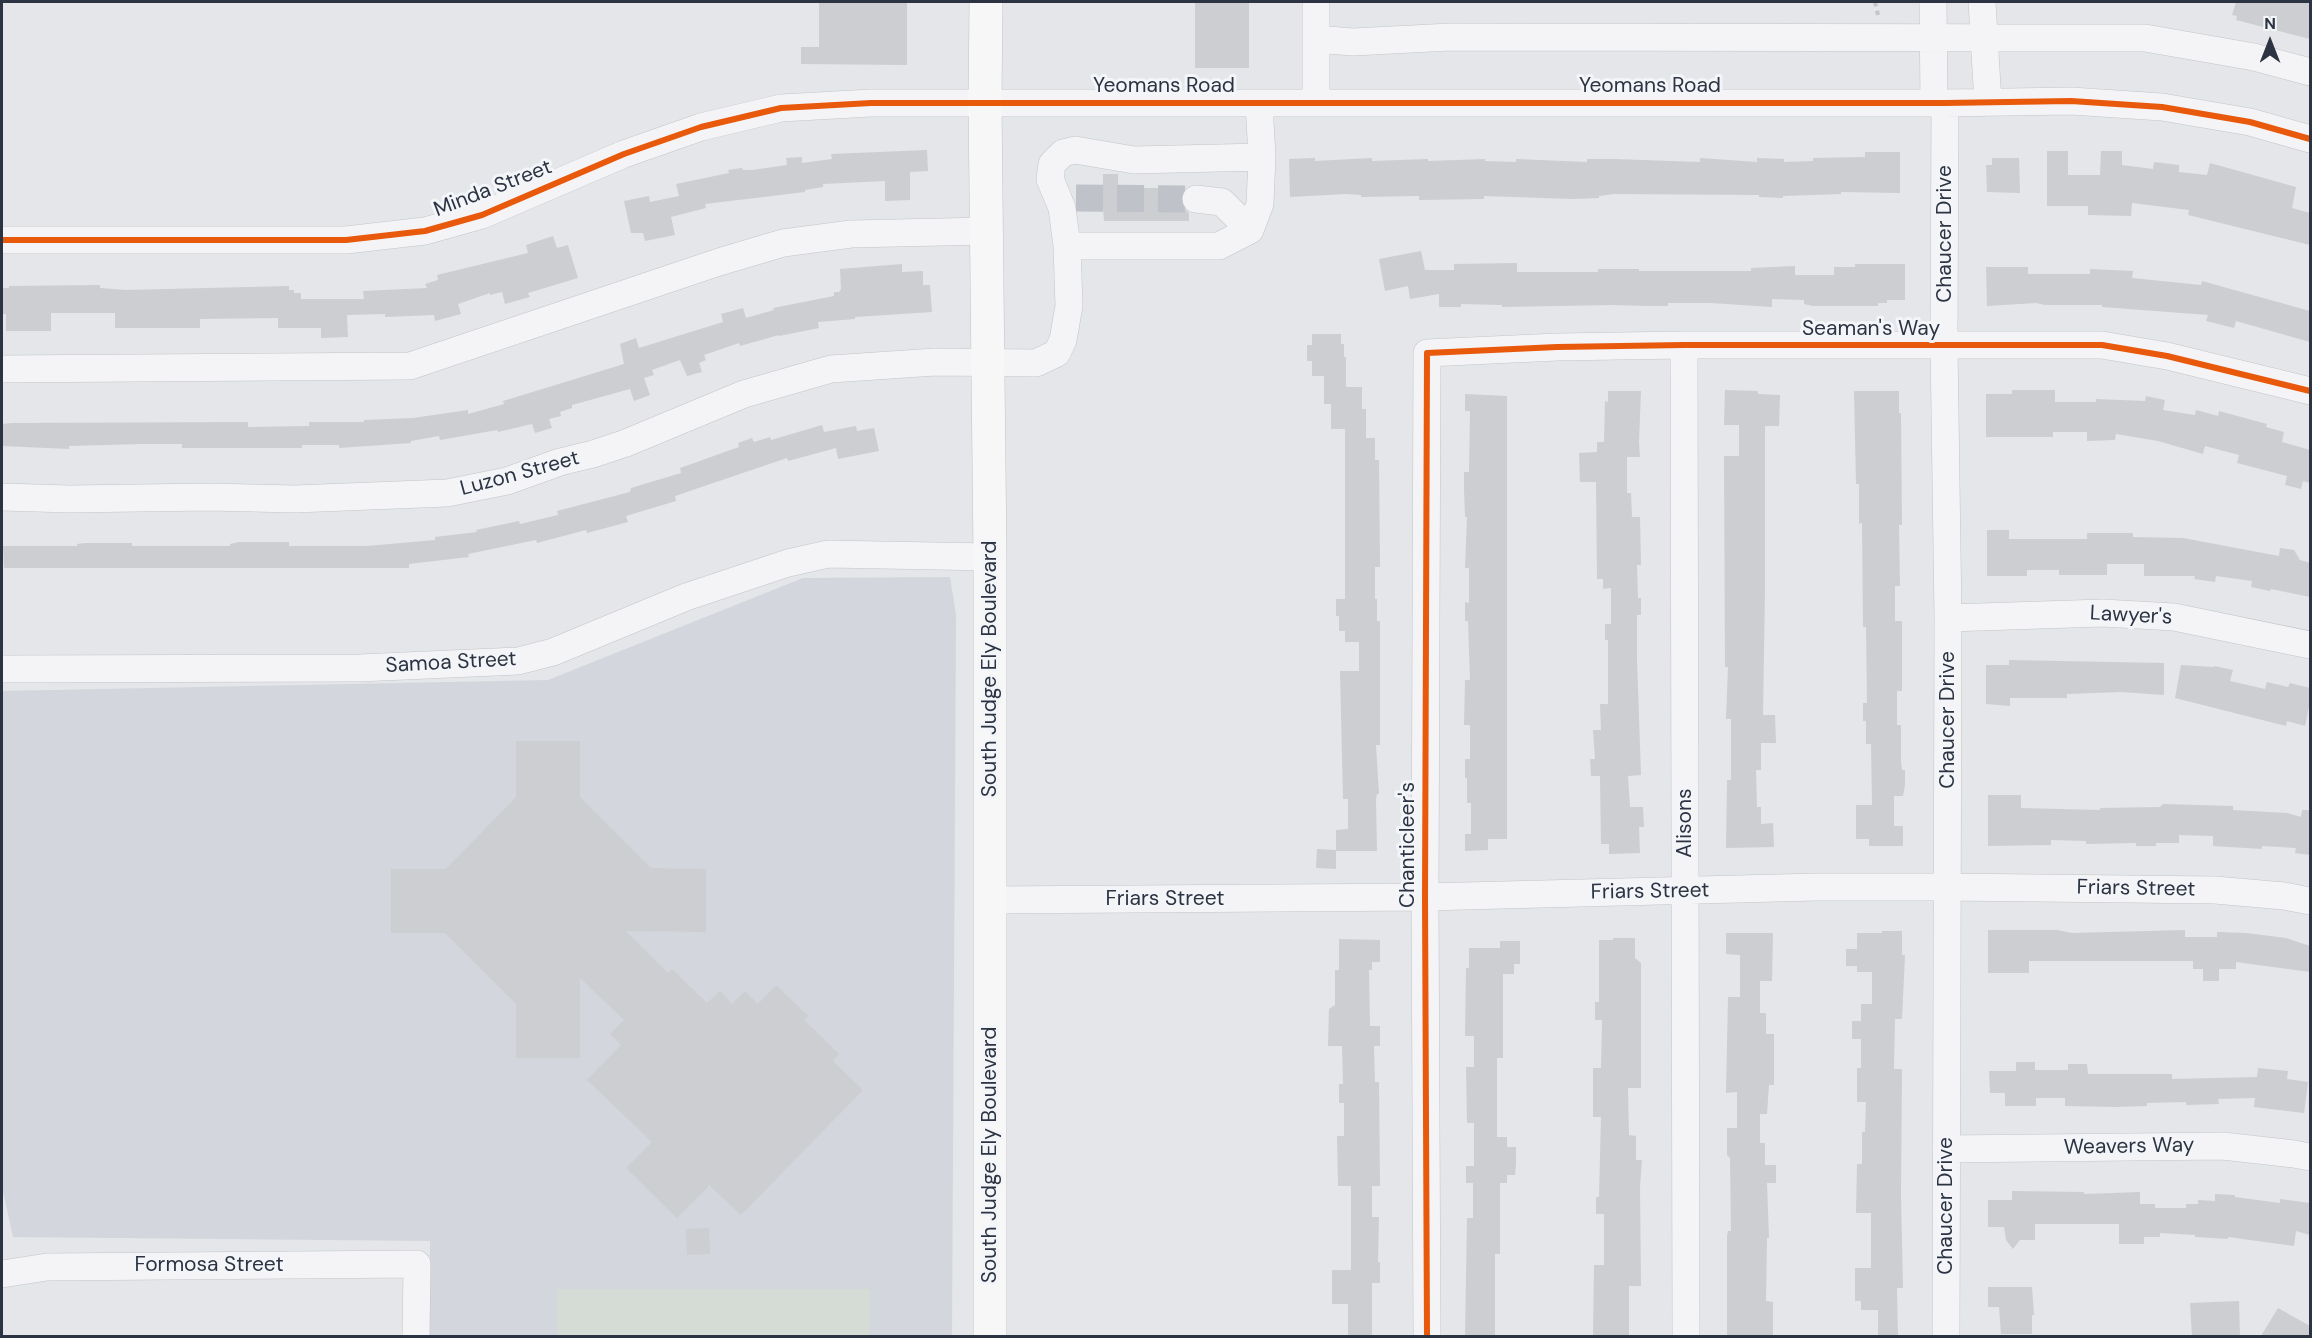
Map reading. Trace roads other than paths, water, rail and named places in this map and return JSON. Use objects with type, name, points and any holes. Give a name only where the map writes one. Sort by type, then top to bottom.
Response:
[{"type":"main road","name":"South Judge Ely Boulevard","points":[[986,2],[990,557],[990,1336]]},
{"type":"street","points":[[1316,2],[1316,102]]},
{"type":"street","name":"Chaucer Drive","points":[[1933,2],[1940,103],[1948,618],[1946,1336]]},
{"type":"street","points":[[1982,2],[1988,103]]},
{"type":"street","points":[[1316,39],[1353,42],[1451,37],[2145,38],[2254,57],[2310,72]]},
{"type":"street","name":"Yeomans Road","points":[[985,102],[1988,103],[2071,101],[2162,107],[2250,122],[2310,139]]},
{"type":"street","name":"Minda Street","points":[[2,240],[346,240],[425,231],[482,214],[624,154],[701,127],[782,108],[871,103],[985,102]]},
{"type":"street","points":[[1259,103],[1262,157],[1260,204],[1250,230],[1219,246],[1067,246],[1062,208],[1066,195],[1050,179],[1052,164],[1063,153],[1076,150],[1134,160],[1262,157]]},
{"type":"street","points":[[1196,199],[1222,202],[1250,230]]},
{"type":"street","points":[[2,369],[410,366],[719,262],[783,243],[851,234],[987,231]]},
{"type":"street","name":"Luzon Street","points":[[2,497],[295,499],[447,493],[507,481],[560,462],[593,454],[626,443],[744,394],[831,369],[935,362],[1036,363],[1057,353],[1063,340],[1069,306],[1067,246]]},
{"type":"street","name":"Seaman's Way","points":[[1427,353],[1557,347],[1684,345],[2102,345],[2167,356],[2310,391]]},
{"type":"street","name":"Alisons","points":[[1684,345],[1686,1336]]},
{"type":"street","name":"Chanticleer's","points":[[1426,1336],[1427,353]]},
{"type":"street","name":"Samoa Street","points":[[2,669],[359,668],[518,661],[552,652],[686,597],[788,563],[828,554],[990,557]]},
{"type":"street","name":"Lawyer's","points":[[1948,618],[2103,613],[2174,617],[2310,645]]},
{"type":"street","name":"Friars Street","points":[[990,900],[1425,897],[1817,887],[1948,887],[2215,890],[2284,896],[2310,901]]},
{"type":"street","name":"Weavers Way","points":[[1946,1149],[2223,1146],[2310,1157]]},
{"type":"street","name":"Formosa Street","points":[[2,1274],[47,1267],[417,1264],[416,1336]]},
{"type":"tunnel","points":[[1076,198],[1196,199]]}]
